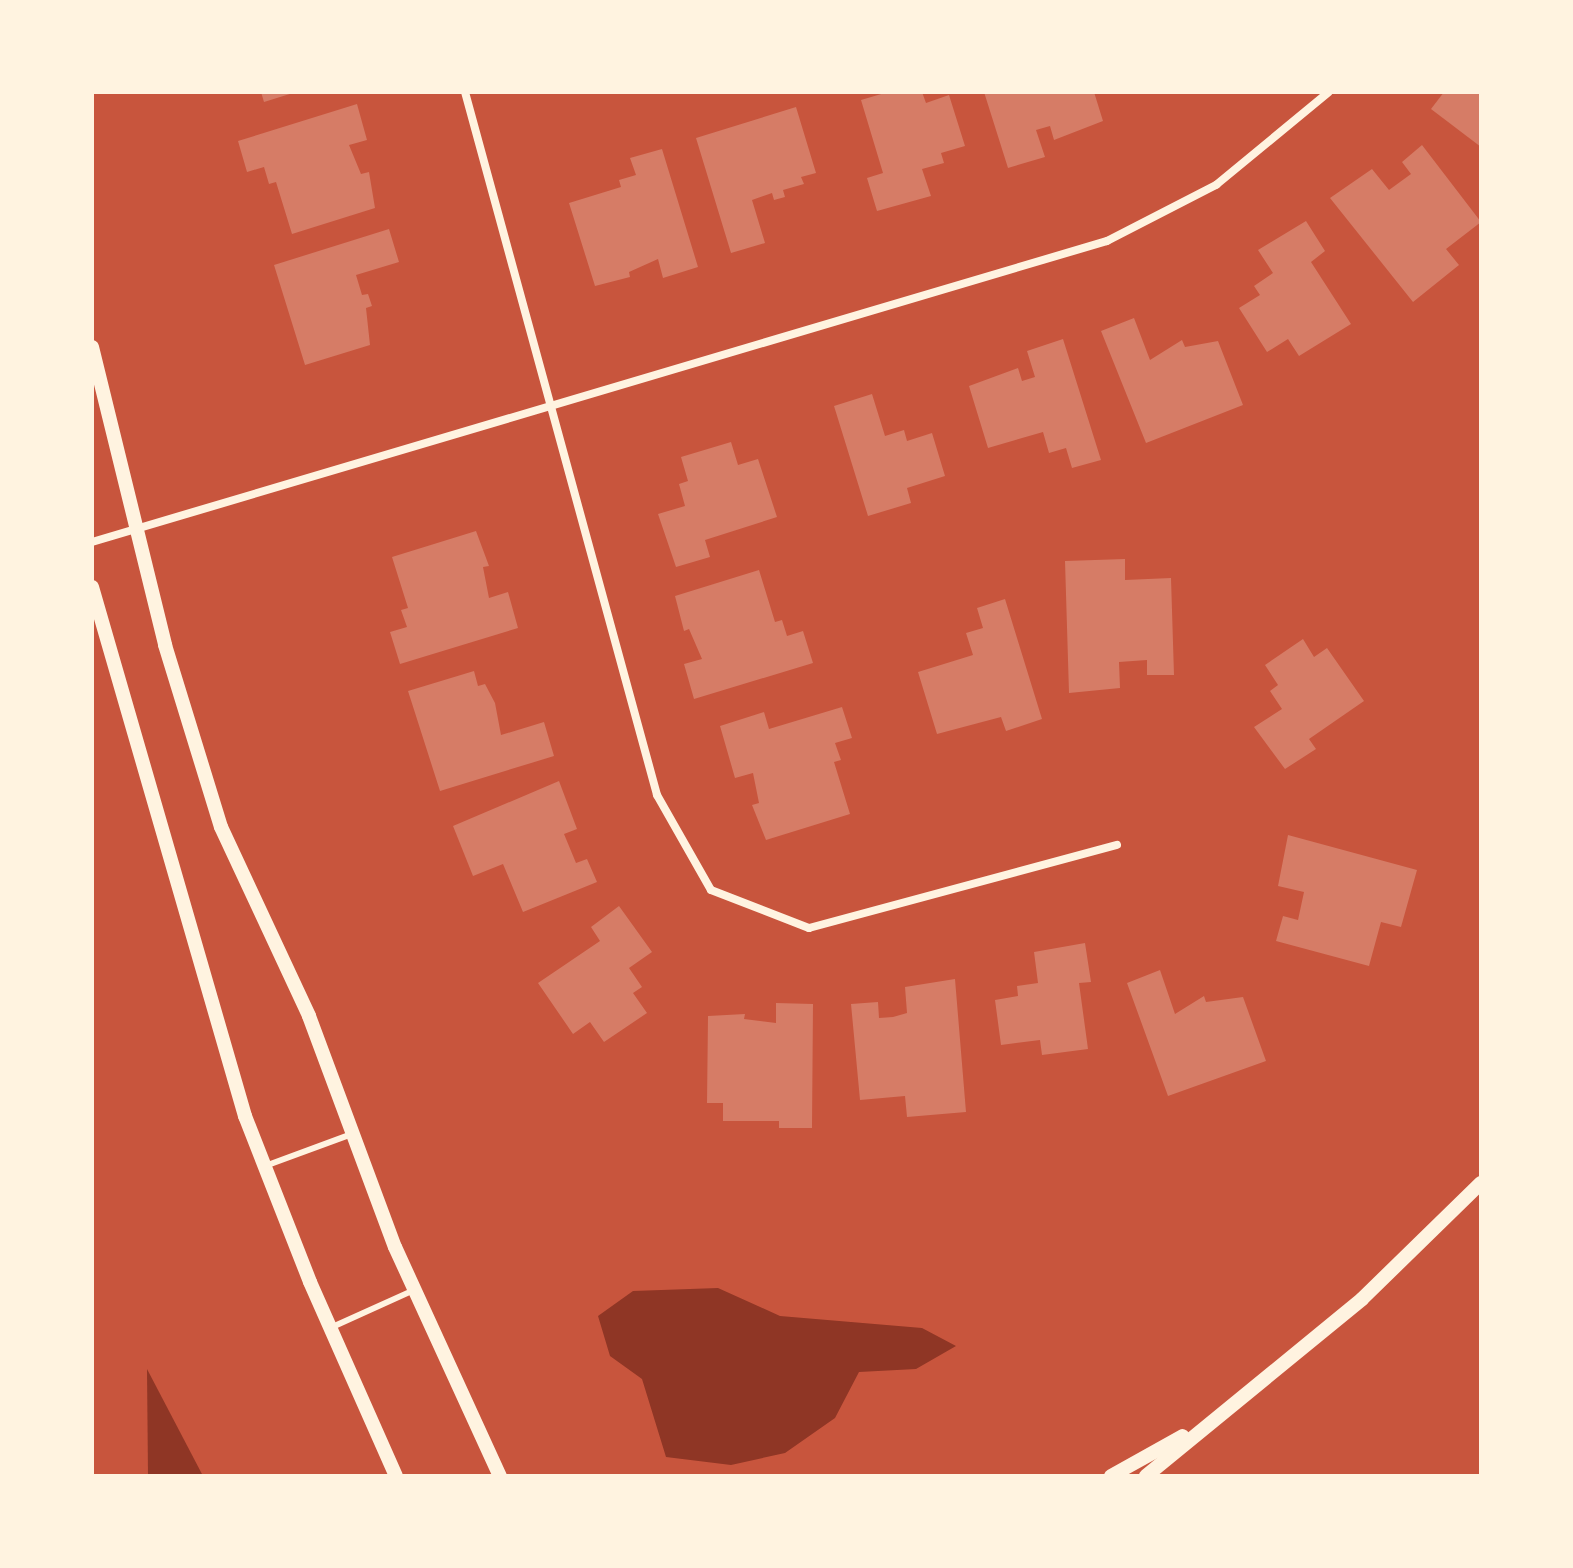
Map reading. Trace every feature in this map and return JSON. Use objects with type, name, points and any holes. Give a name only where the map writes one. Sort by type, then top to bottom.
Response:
[{"type":"street","points":[[465,92],[657,795],[711,890],[809,928],[1117,845]]},
{"type":"street","points":[[92,542],[139,531],[549,403],[1107,241],[1216,185],[1329,92]]},
{"type":"street","points":[[92,347],[165,645],[221,827],[303,1003],[414,1290],[500,1476]]},
{"type":"street","points":[[92,587],[263,1167],[396,1476]]},
{"type":"street","points":[[1146,1476],[1362,1299],[1481,1183]]},
{"type":"street","points":[[1111,1476],[1215,1418]]},
{"type":"lane","points":[[263,1167],[352,1134]]},
{"type":"lane","points":[[330,1328],[414,1290]]},
{"type":"shaded area","points":[[718,1288],[780,1316],[922,1328],[956,1346],[916,1369],[859,1372],[835,1418],[785,1453],[731,1465],[666,1457],[642,1379],[610,1356],[598,1316],[633,1291]]},
{"type":"shaded area","points":[[147,1369],[203,1476],[148,1476]]},
{"type":"building","points":[[261,92],[293,92],[293,93],[264,102]]},
{"type":"building","points":[[888,92],[922,92],[926,103],[949,95],[965,146],[941,153],[944,163],[922,169],[931,196],[877,211],[867,178],[883,173],[861,100]]},
{"type":"building","points":[[984,92],[1094,92],[1103,121],[1054,140],[1050,126],[1036,130],[1045,157],[1008,168]]},
{"type":"building","points":[[1444,92],[1481,92],[1481,147],[1431,109]]},
{"type":"building","points":[[357,104],[367,140],[349,145],[361,174],[369,172],[375,208],[292,234],[276,182],[269,184],[264,167],[247,172],[238,141]]},
{"type":"building","points":[[796,107],[816,173],[801,177],[804,184],[783,190],[785,197],[774,200],[772,193],[752,200],[765,243],[731,253],[696,138]]},
{"type":"building","points":[[1422,145],[1481,222],[1446,249],[1459,265],[1413,302],[1330,198],[1372,169],[1389,190],[1411,174],[1402,162]]},
{"type":"building","points":[[662,149],[698,267],[663,278],[658,259],[629,272],[630,277],[595,286],[569,203],[621,187],[619,180],[636,175],[630,158]]},
{"type":"building","points":[[1306,221],[1325,251],[1311,262],[1351,324],[1299,356],[1288,339],[1267,352],[1239,308],[1260,295],[1254,286],[1273,273],[1258,250]]},
{"type":"building","points":[[389,229],[399,262],[356,275],[362,295],[368,294],[372,306],[366,308],[370,345],[305,365],[274,265]]},
{"type":"building","points":[[1134,318],[1150,360],[1182,340],[1185,347],[1218,341],[1243,405],[1146,443],[1101,331]]},
{"type":"building","points":[[1063,339],[1101,460],[1072,468],[1066,448],[1049,453],[1043,432],[988,448],[969,386],[1018,368],[1022,381],[1035,377],[1027,351]]},
{"type":"building","points":[[872,394],[885,436],[904,430],[907,441],[932,433],[945,476],[907,488],[911,503],[868,516],[834,406]]},
{"type":"building","points":[[731,442],[738,465],[758,459],[777,517],[705,540],[710,557],[676,567],[658,514],[685,506],[679,484],[688,481],[681,457]]},
{"type":"building","points":[[476,531],[489,566],[483,567],[489,598],[508,592],[518,628],[400,664],[390,632],[407,627],[401,610],[408,608],[392,557]]},
{"type":"building","points":[[1125,559],[1125,580],[1171,578],[1174,675],[1147,675],[1147,660],[1119,662],[1120,688],[1069,693],[1065,561]]},
{"type":"building","points":[[759,570],[775,622],[782,620],[787,636],[803,631],[813,663],[694,699],[684,664],[702,659],[689,629],[684,631],[675,596]]},
{"type":"building","points":[[1005,599],[1042,719],[1006,731],[1001,717],[937,734],[918,672],[973,655],[966,633],[983,628],[977,608]]},
{"type":"building","points":[[1303,639],[1314,657],[1327,648],[1364,701],[1309,739],[1316,749],[1285,769],[1254,727],[1282,709],[1270,691],[1278,685],[1265,665]]},
{"type":"building","points":[[474,671],[478,686],[485,684],[495,703],[501,735],[544,722],[554,756],[440,791],[408,691]]},
{"type":"building","points":[[842,707],[852,738],[835,743],[841,760],[834,762],[850,814],[766,840],[752,805],[759,803],[753,773],[735,778],[720,726],[764,712],[769,729]]},
{"type":"building","points":[[559,781],[577,829],[564,834],[576,863],[587,859],[597,882],[523,912],[503,864],[473,876],[453,826]]},
{"type":"building","points":[[1288,835],[1417,870],[1401,927],[1381,922],[1369,966],[1276,941],[1283,916],[1298,920],[1304,892],[1278,886]]},
{"type":"building","points":[[619,906],[652,952],[629,968],[642,987],[633,993],[647,1013],[604,1042],[590,1022],[573,1034],[538,983],[600,941],[591,927]]},
{"type":"building","points":[[1085,943],[1091,982],[1079,983],[1088,1049],[1042,1055],[1040,1040],[1001,1045],[995,1000],[1018,996],[1017,986],[1038,983],[1034,952]]},
{"type":"building","points":[[1160,970],[1175,1014],[1204,996],[1206,1002],[1243,997],[1266,1061],[1168,1096],[1127,983]]},
{"type":"building","points":[[955,979],[966,1112],[907,1117],[905,1096],[860,1100],[851,1004],[878,1002],[879,1018],[893,1017],[907,1013],[905,987]]},
{"type":"building","points":[[776,1003],[813,1004],[812,1128],[779,1128],[779,1121],[723,1121],[723,1103],[707,1103],[708,1016],[745,1014],[744,1019],[776,1023]]}]
